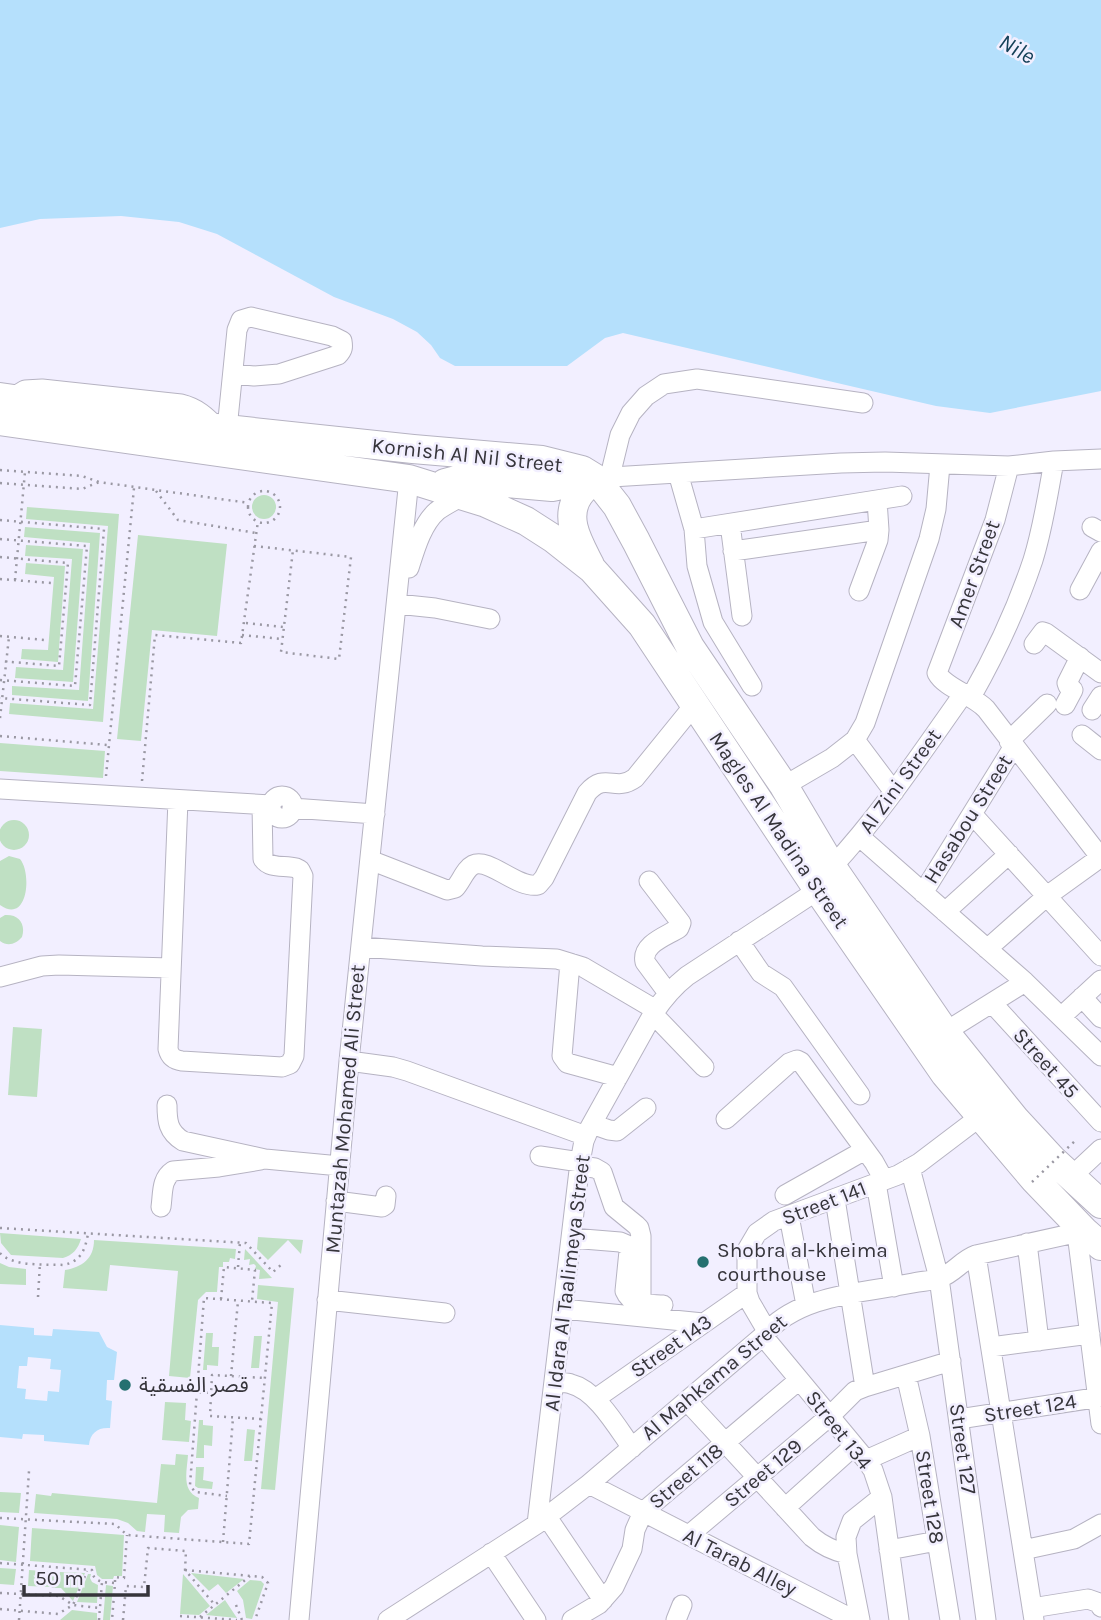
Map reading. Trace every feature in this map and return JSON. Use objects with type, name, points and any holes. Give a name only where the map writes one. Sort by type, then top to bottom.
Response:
[{"type":"highway","name":"Kornish Al Nil Street","points":[[4,406],[542,460],[602,477]]},
{"type":"highway","name":"Kornish Al Nil Street","points":[[4,406],[421,483]]},
{"type":"highway","points":[[421,483],[460,479],[552,486],[602,477]]},
{"type":"highway","points":[[592,569],[574,532],[572,511],[578,496],[602,477]]},
{"type":"highway","name":"Magles Al Madina Street","points":[[602,477],[690,647],[784,786],[825,878],[945,1074],[1087,1237]]},
{"type":"highway","name":"Magles Al Madina Street","points":[[421,483],[485,503],[526,521],[592,569],[642,625],[695,704],[945,1032],[1015,1119],[1052,1159],[1101,1204]]},
{"type":"street","points":[[222,428],[233,374],[238,324],[241,320],[251,317],[332,336],[342,341],[343,346],[338,355],[279,374],[233,374]]},
{"type":"street","points":[[602,477],[631,413],[646,396],[664,384],[697,379],[863,403]]},
{"type":"street","name":"Kornish Al Nil Street","points":[[602,477],[841,463],[1009,466],[1101,459]]},
{"type":"street","name":"Al Zini Street","points":[[825,878],[860,837],[968,695],[996,652],[1033,559],[1054,461]]},
{"type":"street","points":[[784,786],[832,758],[855,740],[865,723],[929,539],[936,509],[940,465]]},
{"type":"street","name":"Amer Street","points":[[968,695],[942,680],[937,673],[995,520],[1009,466]]},
{"type":"street","points":[[678,473],[694,530],[696,566],[713,622],[752,686]]},
{"type":"street","name":"Muntazah Mohamed Ali Street","points":[[299,1620],[349,1060],[405,526],[421,483]]},
{"type":"street","name":"Muntazah Mohamed Ali Street","points":[[398,601],[427,524],[437,511],[462,496]]},
{"type":"street","points":[[694,530],[902,496]]},
{"type":"street","points":[[859,591],[877,547],[877,500]]},
{"type":"street","points":[[405,526],[427,524]]},
{"type":"street","points":[[730,524],[742,616]]},
{"type":"street","points":[[733,551],[879,530]]},
{"type":"street","points":[[1080,590],[1101,551]]},
{"type":"street","points":[[398,601],[490,619]]},
{"type":"street","points":[[1047,646],[1080,657],[1101,673]]},
{"type":"street","name":"Hasabou Street","points":[[923,893],[972,814],[1011,743],[1073,690],[1067,683],[1080,657]]},
{"type":"street","points":[[968,695],[986,709],[1101,858],[1047,896],[987,948]]},
{"type":"street","points":[[370,860],[447,890],[455,888],[469,868],[477,864],[486,865],[525,885],[538,885],[591,788],[600,782],[620,785],[635,778],[695,704]]},
{"type":"street","points":[[1082,735],[1101,750]]},
{"type":"street","points":[[855,740],[894,792]]},
{"type":"street","points":[[0,789],[267,805],[283,796],[291,801],[292,808],[375,814]]},
{"type":"street","points":[[178,800],[168,1049],[173,1058],[182,1061],[282,1067],[290,1064],[294,1056],[303,876],[296,868],[271,866],[263,859],[267,805]]},
{"type":"street","points":[[972,814],[1101,956]]},
{"type":"street","points":[[860,837],[1025,982],[1101,1056]]},
{"type":"street","points":[[945,912],[1009,854]]},
{"type":"street","name":"Al Idara Al Taalimeya Street","points":[[542,1520],[568,1262],[580,1164],[589,1130],[654,1012],[668,993],[687,976],[825,878]]},
{"type":"street","points":[[649,881],[681,923],[679,928],[650,945],[644,957],[668,993]]},
{"type":"street","points":[[739,941],[761,973],[783,987],[860,1095]]},
{"type":"street","points":[[361,947],[482,957],[544,958],[570,962],[583,967],[654,1012],[704,1067]]},
{"type":"street","points":[[570,962],[562,1056],[567,1062],[618,1077]]},
{"type":"street","points":[[0,977],[42,966],[59,965],[171,968]]},
{"type":"street","points":[[1061,1017],[1101,980]]},
{"type":"street","points":[[945,1032],[1025,982]]},
{"type":"street","points":[[1082,997],[1101,1018]]},
{"type":"street","name":"Street 45","points":[[992,1003],[1101,1122]]},
{"type":"street","points":[[349,1060],[407,1070],[589,1130],[617,1131],[646,1108]]},
{"type":"street","points":[[726,1119],[789,1063],[797,1060],[804,1064],[865,1150],[880,1182],[894,1287]]},
{"type":"street","points":[[167,1105],[167,1120],[172,1133],[183,1141],[265,1159],[340,1166]]},
{"type":"street","name":"Street 141","points":[[765,1333],[747,1293],[747,1250],[757,1233],[765,1226],[910,1168],[981,1116]]},
{"type":"street","points":[[190,1168],[192,1144]]},
{"type":"street","points":[[1071,1177],[1101,1149]]},
{"type":"street","points":[[785,1195],[865,1150]]},
{"type":"street","points":[[541,1156],[580,1164],[602,1172],[614,1207],[639,1228],[641,1303]]},
{"type":"street","points":[[161,1207],[164,1182],[173,1171],[265,1159]]},
{"type":"street","name":"Street 127","points":[[910,1168],[939,1278],[986,1620]]},
{"type":"street","points":[[336,1201],[382,1207],[385,1205],[386,1196]]},
{"type":"street","points":[[835,1199],[865,1387]]},
{"type":"street","points":[[789,1216],[806,1305]]},
{"type":"street","points":[[1087,1237],[1090,1334],[1101,1424]]},
{"type":"street","name":"Al Mahkama Street","points":[[390,1619],[542,1520],[589,1484],[785,1316],[806,1305],[939,1278],[976,1255],[1027,1243],[1087,1237]]},
{"type":"street","points":[[571,1238],[621,1242],[627,1245],[629,1251],[625,1291],[629,1299],[663,1305]]},
{"type":"street","points":[[1027,1243],[1039,1341]]},
{"type":"street","points":[[976,1255],[1033,1614],[1088,1599],[1100,1610]]},
{"type":"street","name":"Street 143","points":[[595,1399],[747,1293]]},
{"type":"street","points":[[327,1300],[445,1313]]},
{"type":"street","points":[[563,1309],[703,1323]]},
{"type":"street","name":"Street 134","points":[[765,1333],[799,1380],[873,1470],[882,1497],[899,1620]]},
{"type":"street","points":[[991,1347],[1090,1334]]},
{"type":"street","name":"Street 129","points":[[690,1535],[830,1416],[855,1391],[950,1362]]},
{"type":"street","name":"Street 128","points":[[906,1375],[920,1436],[950,1620]]},
{"type":"street","name":"Street 118","points":[[572,1620],[603,1600],[614,1587],[632,1549],[635,1530],[643,1512],[799,1380]]},
{"type":"street","points":[[554,1382],[585,1390],[595,1399],[632,1448]]},
{"type":"street","name":"Street 124","points":[[958,1419],[1099,1397]]},
{"type":"street","points":[[687,1401],[812,1537],[836,1552],[847,1554]]},
{"type":"street","points":[[785,1508],[860,1453],[920,1436]]},
{"type":"street","name":"Al Tarab Alley","points":[[589,1484],[853,1620]]},
{"type":"street","points":[[860,1620],[846,1537],[852,1521],[882,1497]]},
{"type":"street","points":[[542,1520],[603,1600]]},
{"type":"street","points":[[1023,1550],[1074,1539],[1101,1524]]},
{"type":"street","points":[[889,1550],[937,1542]]},
{"type":"street","points":[[491,1553],[536,1620]]},
{"type":"path","points":[[0,470],[82,476],[134,488],[249,503]]},
{"type":"path","points":[[15,580],[25,472]]},
{"type":"path","points":[[0,483],[82,489],[100,482]]},
{"type":"path","points":[[105,783],[134,488]]},
{"type":"path","points":[[156,491],[178,520],[256,533]]},
{"type":"path","points":[[262,491],[269,492],[278,500],[279,512],[276,518],[264,523],[252,517],[249,503],[252,497],[262,491]]},
{"type":"path","points":[[0,520],[104,529],[90,705],[1,698]]},
{"type":"path","points":[[141,786],[155,635],[241,643],[258,521]]},
{"type":"path","points":[[0,539],[87,546],[75,686],[2,680]]},
{"type":"path","points":[[254,546],[293,550],[351,557],[339,659],[281,652],[293,550]]},
{"type":"path","points":[[0,557],[68,563],[59,666],[0,661]]},
{"type":"path","points":[[0,579],[51,583]]},
{"type":"path","points":[[244,623],[284,627]]},
{"type":"path","points":[[242,635],[282,639]]},
{"type":"path","points":[[0,636],[45,640]]},
{"type":"path","points":[[0,718],[2,680],[9,637]]},
{"type":"path","points":[[0,736],[109,745]]},
{"type":"path","points":[[1032,1182],[1077,1139]]},
{"type":"path","points":[[0,1228],[240,1242],[246,1243],[273,1272],[282,1264]]},
{"type":"path","points":[[0,1254],[12,1261],[64,1265],[74,1261],[85,1249],[88,1234]]},
{"type":"path","points":[[238,1268],[240,1242]]},
{"type":"path","points":[[38,1297],[40,1263]]},
{"type":"path","points":[[221,1299],[224,1267],[255,1270],[252,1301]]},
{"type":"path","points":[[0,1518],[115,1524],[127,1535],[249,1544],[272,1303],[204,1298],[190,1485],[192,1490],[198,1493],[227,1496]]},
{"type":"path","points":[[231,1376],[238,1301]]},
{"type":"path","points":[[261,1419],[210,1416],[212,1375],[265,1378]]},
{"type":"path","points":[[143,1389],[211,1393]]},
{"type":"path","points":[[223,1542],[233,1418]]},
{"type":"path","points":[[19,1620],[29,1471]]},
{"type":"path","points":[[113,1620],[115,1583],[116,1577],[124,1577],[127,1535]]},
{"type":"path","points":[[123,1620],[126,1586],[145,1587],[148,1548],[186,1551],[185,1570],[215,1605]]},
{"type":"path","points":[[0,1563],[92,1570],[94,1578],[115,1583]]},
{"type":"path","points":[[50,1595],[59,1568]]},
{"type":"path","points":[[0,1609],[58,1614],[73,1605],[88,1570]]},
{"type":"path","points":[[185,1570],[262,1577],[268,1583],[255,1620]]},
{"type":"path","points":[[200,1618],[250,1576]]},
{"type":"path","points":[[99,1620],[102,1582]]},
{"type":"path","points":[[0,1593],[59,1596],[73,1605],[100,1608]]},
{"type":"path","points":[[236,1605],[242,1620]]},
{"type":"path","points":[[180,1616],[237,1620]]},
{"type":"green space","points":[[264,495],[273,498],[276,507],[273,516],[264,519],[255,516],[252,507],[255,498]]},
{"type":"green space","points":[[27,507],[119,514],[103,722],[9,714],[10,703],[93,709],[108,526],[26,519]]},
{"type":"green space","points":[[25,527],[100,533],[88,701],[12,695],[12,686],[79,690],[90,543],[24,537]]},
{"type":"green space","points":[[138,535],[227,544],[217,636],[152,630],[141,741],[117,739]]},
{"type":"green space","points":[[26,545],[83,549],[73,682],[15,678],[16,667],[63,670],[72,559],[25,556]]},
{"type":"green space","points":[[26,563],[65,566],[58,662],[21,659],[22,649],[48,650],[54,577],[25,574]]},
{"type":"green space","points":[[0,743],[105,751],[103,778],[0,771]]},
{"type":"green space","points":[[14,820],[20,821],[28,829],[28,841],[20,849],[14,850],[8,849],[0,841],[-1,835],[0,829],[8,821]]},
{"type":"green space","points":[[9,856],[20,859],[24,866],[26,885],[22,903],[17,908],[9,909],[0,905],[0,861]]},
{"type":"green space","points":[[5,915],[18,918],[23,928],[22,937],[12,944],[0,941],[0,918]]},
{"type":"green space","points":[[13,1027],[42,1029],[37,1097],[8,1095]]},
{"type":"green space","points":[[0,1233],[81,1239],[75,1251],[63,1258],[11,1255],[1,1243]]},
{"type":"green space","points":[[258,1237],[303,1240],[301,1254],[288,1240],[268,1260],[257,1249]]},
{"type":"green space","points":[[94,1240],[236,1249],[235,1259],[230,1258],[229,1262],[223,1262],[223,1267],[219,1267],[217,1292],[206,1292],[198,1300],[190,1378],[169,1376],[178,1271],[110,1265],[107,1291],[63,1288],[65,1270],[86,1261],[92,1252]]},
{"type":"green space","points":[[245,1249],[272,1278],[259,1279],[260,1270],[255,1269],[254,1264],[249,1265],[250,1259],[244,1260]]},
{"type":"green space","points":[[0,1263],[26,1269],[26,1285],[0,1284]]},
{"type":"green space","points":[[258,1285],[294,1288],[275,1490],[261,1489],[278,1302],[257,1299]]},
{"type":"green space","points":[[206,1333],[213,1333],[212,1347],[219,1347],[218,1366],[207,1365],[207,1370],[203,1370]]},
{"type":"green space","points":[[254,1336],[262,1336],[259,1368],[251,1368]]},
{"type":"green space","points":[[165,1402],[186,1403],[185,1420],[191,1421],[189,1442],[162,1440]]},
{"type":"green space","points":[[199,1420],[203,1420],[203,1425],[213,1426],[212,1446],[204,1445],[204,1458],[196,1458]]},
{"type":"green space","points":[[247,1429],[255,1430],[252,1461],[244,1461]]},
{"type":"green space","points":[[176,1454],[188,1455],[187,1486],[193,1495],[199,1498],[198,1509],[188,1510],[181,1517],[179,1533],[164,1532],[165,1515],[147,1514],[145,1532],[137,1531],[128,1523],[117,1519],[34,1513],[36,1494],[51,1496],[52,1493],[157,1503],[161,1464],[175,1465]]},
{"type":"green space","points":[[196,1467],[204,1467],[203,1480],[213,1482],[212,1489],[195,1486]]},
{"type":"green space","points":[[0,1492],[21,1493],[19,1513],[0,1512]]},
{"type":"green space","points":[[0,1525],[19,1527],[16,1562],[0,1560]]},
{"type":"green space","points":[[32,1528],[124,1535],[122,1576],[102,1579],[97,1575],[95,1566],[30,1561]]},
{"type":"green space","points":[[0,1568],[16,1569],[14,1585],[0,1584]]},
{"type":"green space","points":[[29,1570],[56,1572],[51,1587],[28,1586]]},
{"type":"green space","points":[[60,1572],[85,1573],[73,1601],[61,1588],[54,1588]]},
{"type":"green space","points":[[191,1573],[244,1579],[226,1593],[218,1584],[209,1591]]},
{"type":"green space","points":[[88,1574],[91,1574],[92,1582],[98,1585],[97,1603],[77,1602]]},
{"type":"green space","points":[[183,1574],[210,1606],[199,1615],[180,1614]]},
{"type":"green space","points":[[250,1580],[264,1584],[252,1619],[246,1618],[243,1600],[237,1591]]},
{"type":"green space","points":[[106,1585],[113,1586],[110,1620],[103,1620]]},
{"type":"green space","points":[[225,1600],[237,1618],[206,1615]]},
{"type":"green space","points":[[72,1610],[97,1613],[97,1620],[60,1620]]},
{"type":"water","name":"Nile","points":[[0,0],[1101,0],[1101,391],[990,413],[936,406],[623,333],[605,338],[567,366],[455,366],[440,358],[417,332],[393,319],[334,297],[217,234],[179,222],[121,216],[40,219],[0,228]]},
{"type":"water","points":[[0,1325],[34,1328],[34,1335],[52,1336],[53,1329],[99,1332],[107,1347],[117,1352],[114,1380],[107,1380],[106,1400],[112,1401],[110,1428],[95,1432],[89,1445],[44,1441],[44,1435],[23,1434],[22,1439],[0,1437]],"holes":[[[28,1357],[51,1359],[50,1369],[61,1370],[59,1392],[48,1391],[47,1401],[25,1399],[26,1389],[17,1388],[19,1366],[27,1366]]]},
{"type":"place","name":"Shobra al-kheima courthouse","points":[[703,1262]]},
{"type":"place","name":"قصر الفسقية","points":[[125,1385]]}]
